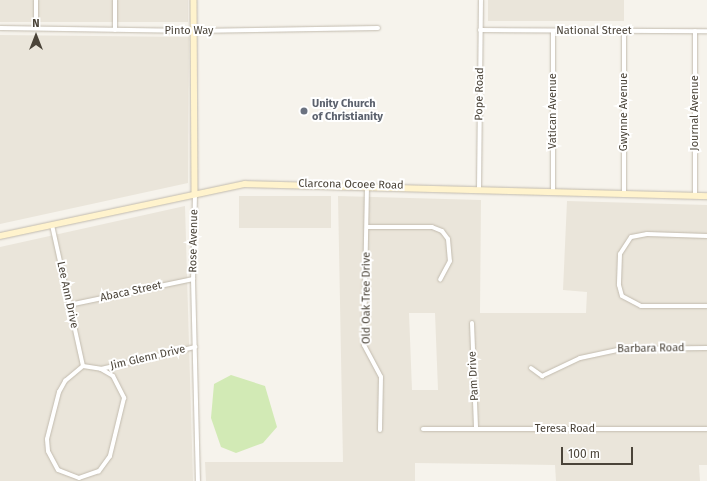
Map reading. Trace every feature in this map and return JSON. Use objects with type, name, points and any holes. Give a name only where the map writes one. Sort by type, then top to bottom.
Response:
[{"type":"main road","name":"Rose Avenue","points":[[194,0],[195,193]]},
{"type":"main road","name":"Clarcona Ocoee Road","points":[[0,236],[195,193],[246,184],[707,196]]},
{"type":"street","points":[[36,0],[36,28]]},
{"type":"street","points":[[115,0],[115,30]]},
{"type":"street","name":"Pope Road","points":[[479,189],[481,0]]},
{"type":"street","name":"Pinto Way","points":[[0,28],[194,31],[378,28]]},
{"type":"street","name":"National Street","points":[[480,30],[624,32],[707,31]]},
{"type":"street","name":"Vatican Avenue","points":[[553,31],[553,191]]},
{"type":"street","name":"Journal Avenue","points":[[695,31],[695,196]]},
{"type":"street","name":"Gwynne Avenue","points":[[624,32],[624,193]]},
{"type":"street","name":"Old Oak Tree Drive","points":[[367,186],[364,345],[381,378],[380,430]]},
{"type":"street","name":"Rose Avenue","points":[[195,193],[193,280],[198,481]]},
{"type":"street","name":"Lee Ann Drive","points":[[52,225],[83,366]]},
{"type":"street","points":[[367,227],[432,227],[442,231],[448,239],[450,261],[440,280]]},
{"type":"street","points":[[707,236],[646,234],[631,237],[620,254],[619,285],[622,296],[641,306],[707,306]]},
{"type":"street","name":"Abaca Street","points":[[69,305],[193,280]]},
{"type":"street","name":"Pam Drive","points":[[472,323],[476,429]]},
{"type":"street","name":"Jim Glenn Drive","points":[[101,369],[195,347]]},
{"type":"street","name":"Barbara Road","points":[[531,368],[542,376],[580,358],[622,348],[707,348]]},
{"type":"street","points":[[83,366],[101,369],[121,386],[123,407],[105,464],[91,476],[79,479],[58,470],[48,451],[47,439],[59,392],[65,381],[83,366]]},
{"type":"street","name":"Teresa Road","points":[[423,429],[707,429]]},
{"type":"shaded area","points":[[0,0],[188,0],[188,22],[0,22]]},
{"type":"shaded area","points":[[488,0],[624,0],[624,21],[488,21]]},
{"type":"shaded area","points":[[0,35],[189,37],[188,183],[0,224]]},
{"type":"shaded area","points":[[239,196],[331,196],[331,228],[239,228]]},
{"type":"shaded area","points":[[338,196],[481,200],[480,313],[586,313],[587,292],[563,290],[567,201],[707,205],[707,465],[699,465],[700,481],[556,481],[555,465],[415,463],[415,481],[206,481],[205,462],[343,462]],"holes":[[[409,313],[435,313],[438,390],[412,390]]]},
{"type":"shaded area","points":[[185,206],[193,481],[0,481],[0,247]]},
{"type":"green space","points":[[231,375],[265,386],[277,427],[263,443],[236,453],[221,447],[211,418],[214,384]]},
{"type":"place","name":"Unity Church of Christianity","points":[[304,111]]}]
